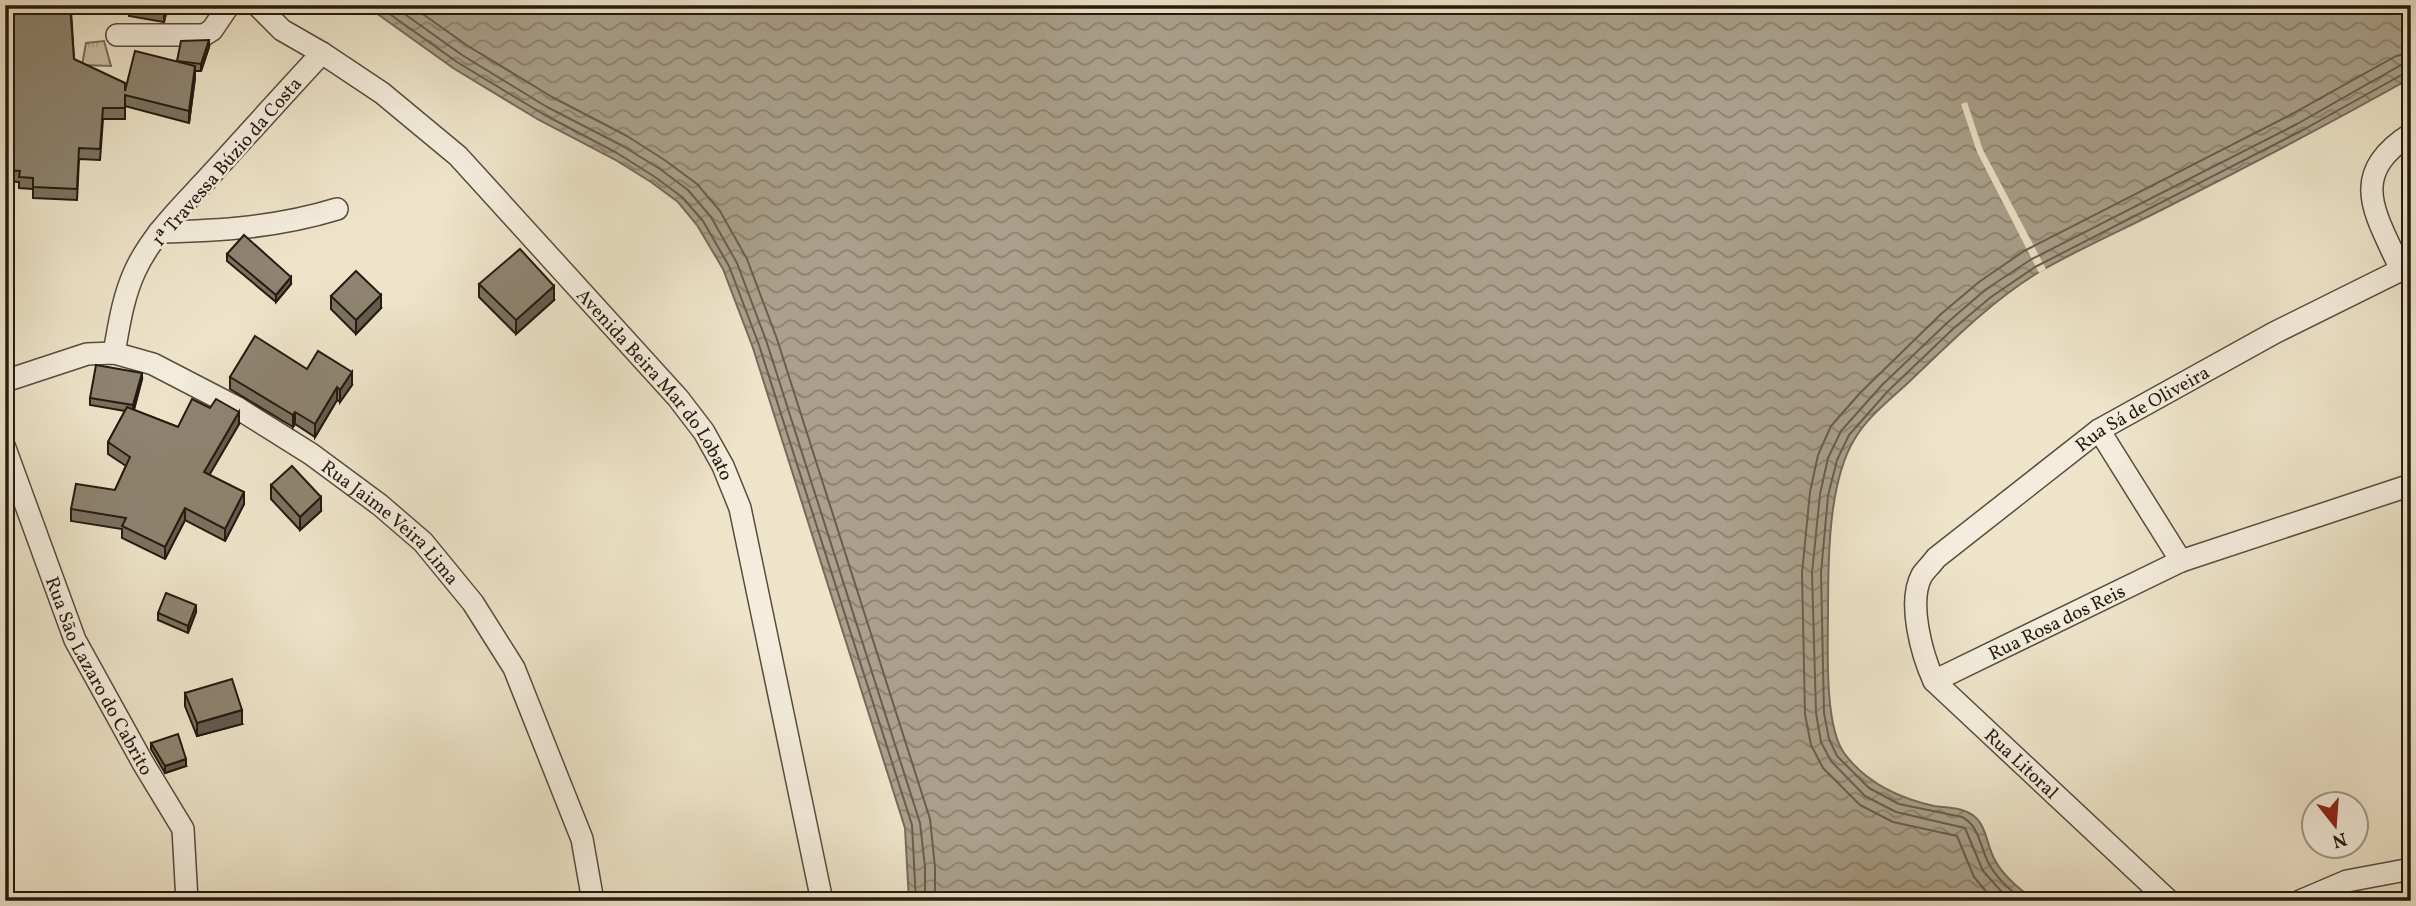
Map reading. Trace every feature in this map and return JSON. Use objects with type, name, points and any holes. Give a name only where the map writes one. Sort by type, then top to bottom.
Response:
[{"type":"street","points":[[117,35],[204,35],[212,30],[229,5]]},
{"type":"street","name":"Avenida Beira Mar do Lobato","points":[[257,5],[282,30],[382,93],[458,156],[678,398],[704,432],[723,466],[740,508],[822,901]]},
{"type":"street","name":"1ª Travessa Búzio da Costa","points":[[114,353],[128,287],[135,270],[159,232],[321,53]]},
{"type":"street","points":[[2406,267],[2377,216],[2371,197],[2376,168],[2383,156],[2411,134]]},
{"type":"street","points":[[159,232],[260,227],[304,219],[337,209]]},
{"type":"street","name":"Rua Sá de Oliveira","points":[[1916,601],[1917,589],[1923,575],[1936,558],[2099,430],[2274,332],[2406,267]]},
{"type":"street","name":"Rua Jaime Veira Lima","points":[[5,381],[87,354],[114,353],[153,364],[236,407],[311,454],[380,505],[422,542],[473,603],[513,668],[582,839],[593,901]]},
{"type":"street","points":[[2099,430],[2180,561]]},
{"type":"street","name":"Rua São Lazaro do Cabrito","points":[[5,448],[75,639],[143,763],[183,829],[187,856],[187,901]]},
{"type":"street","name":"Rua Rosa dos Reis","points":[[1934,681],[2180,561],[2411,485]]},
{"type":"street","name":"Rua Litoral","points":[[1916,601],[1921,644],[1934,681],[2169,901]]},
{"type":"street","points":[[2301,901],[2347,881],[2411,869]]},
{"type":"green space","points":[[104,41],[111,66],[82,65],[86,43]]},
{"type":"water","points":[[365,5],[2411,5],[2411,78],[2263,158],[2072,254],[2021,284],[1971,323],[1880,409],[1859,432],[1845,458],[1834,500],[1828,570],[1828,685],[1838,740],[1853,764],[1884,788],[1908,799],[1961,810],[1975,817],[1982,826],[2000,868],[2036,901],[909,901],[905,828],[753,348],[723,269],[697,225],[678,202],[651,182],[614,159],[539,120],[453,68]]},
{"type":"pier","points":[[1967,102],[1983,150],[2046,269],[2039,273],[1977,152],[1961,104]]},
{"type":"building","points":[[17,5],[70,5],[74,59],[125,83],[125,91],[135,51],[195,66],[189,111],[125,95],[125,108],[103,108],[100,149],[79,148],[77,189],[33,187],[33,178],[19,177],[20,171],[5,170],[5,15],[17,14]]},
{"type":"building","points":[[134,5],[165,5],[164,10]]},
{"type":"building","points":[[209,40],[201,64],[177,61],[181,41]]},
{"type":"building","points":[[244,235],[291,277],[276,295],[227,254]]},
{"type":"building","points":[[520,249],[554,286],[516,320],[479,284]]},
{"type":"building","points":[[356,271],[381,295],[356,320],[331,296]]},
{"type":"building","points":[[255,336],[307,369],[318,351],[352,372],[340,390],[337,387],[315,424],[295,412],[293,415],[230,377]]},
{"type":"building","points":[[96,365],[142,373],[133,405],[90,398]]},
{"type":"building","points":[[192,399],[210,408],[216,399],[239,412],[204,472],[244,492],[225,529],[185,508],[165,547],[122,526],[126,518],[71,509],[76,484],[115,490],[130,457],[108,442],[127,407],[178,427]]},
{"type":"building","points":[[292,466],[321,497],[300,517],[271,485]]},
{"type":"building","points":[[166,593],[196,605],[188,626],[158,613]]},
{"type":"building","points":[[232,679],[242,710],[197,723],[185,693]]},
{"type":"building","points":[[178,734],[186,759],[165,766],[151,743]]}]
